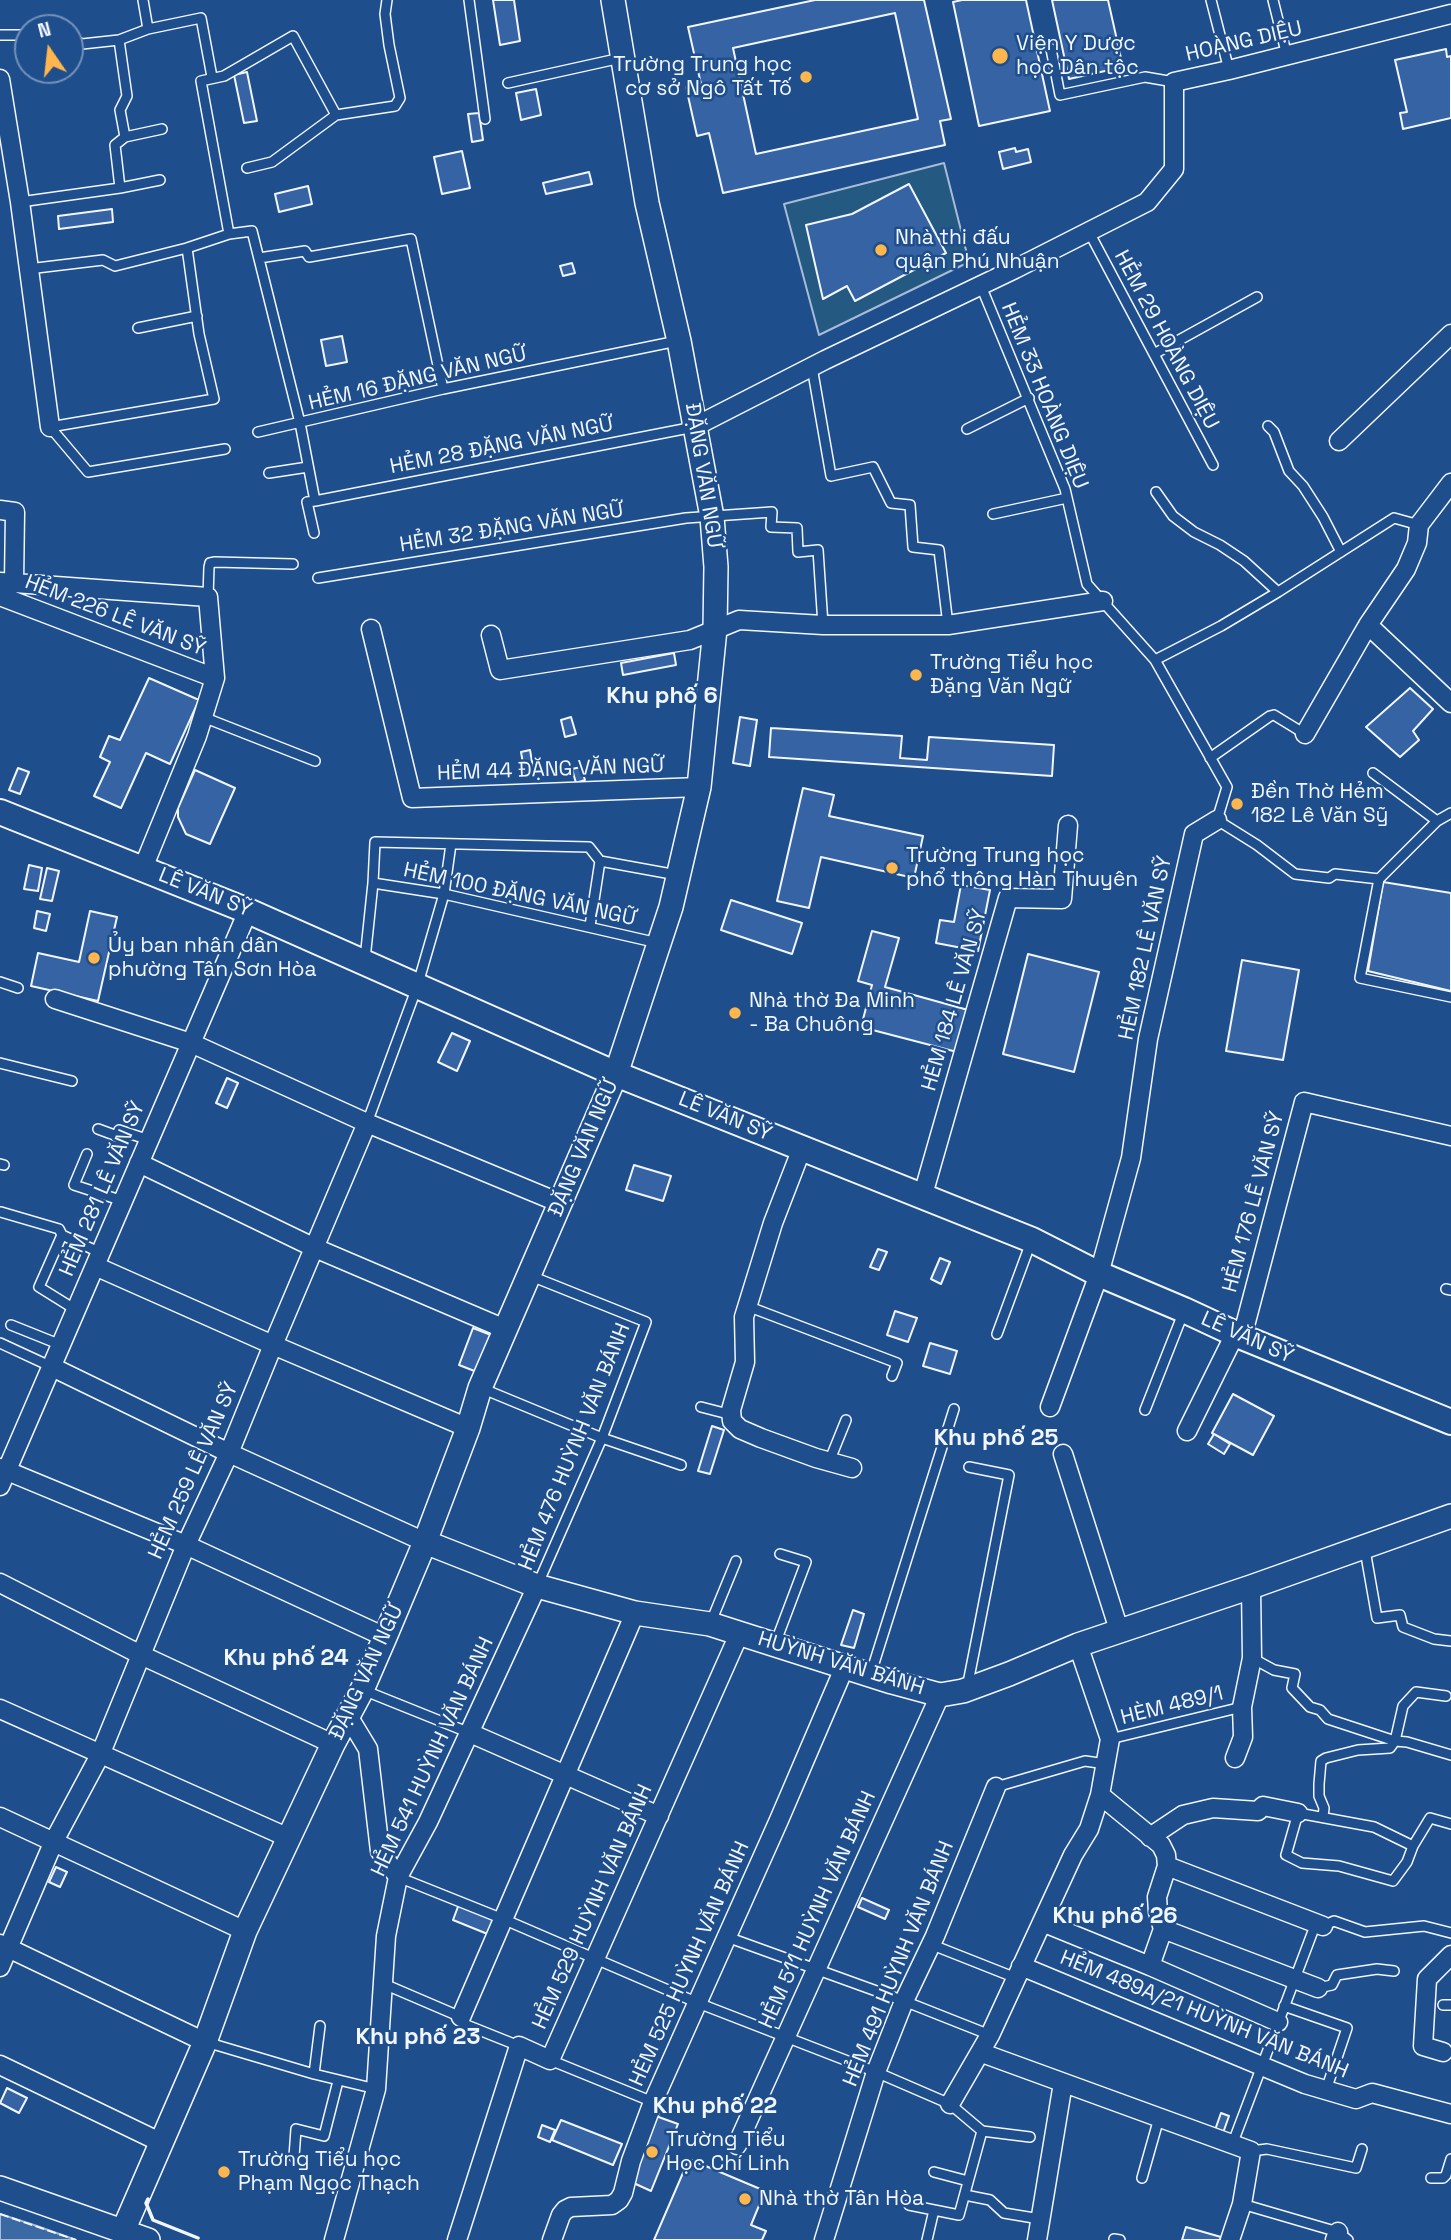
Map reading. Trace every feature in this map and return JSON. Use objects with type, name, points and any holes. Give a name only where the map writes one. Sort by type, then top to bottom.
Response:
[{"type":"main road","name":"LÊ VĂN SỸ","points":[[0,812],[248,911],[616,1074],[1032,1240],[1099,1274],[1238,1336],[1451,1422]]},
{"type":"street","name":"ĐẶNG VĂN NGỮ","points":[[123,2231],[205,2042],[245,1931],[385,1637],[425,1542],[505,1329],[616,1074],[659,943],[699,788],[715,629],[716,567],[712,517],[679,341],[647,203],[613,0]]},
{"type":"street","name":"HOÀNG DIỆU","points":[[696,426],[1147,202],[1174,169],[1174,82],[1451,14]]},
{"type":"street","points":[[0,79],[2,109],[20,202],[50,427]]},
{"type":"street","points":[[1339,441],[1451,334]]},
{"type":"street","points":[[1305,734],[1368,625],[1406,569],[1418,543],[1419,526],[1451,483]]},
{"type":"street","points":[[0,510],[15,512],[7,582]]},
{"type":"street","name":"HẺM 226 LÊ VĂN SỸ","points":[[7,582],[208,597],[215,678],[197,736],[143,868]]},
{"type":"street","name":"HẺM 226 LÊ VĂN SỸ","points":[[0,596],[215,678]]},
{"type":"street","points":[[491,635],[499,670],[690,640],[739,620],[823,625],[948,625],[1102,601]]},
{"type":"street","points":[[1368,625],[1451,703]]},
{"type":"street","name":"HẺM 44 ĐẶNG VĂN NGỮ","points":[[371,629],[412,798],[699,788]]},
{"type":"street","name":"HẺM 182 LÊ VĂN SỸ","points":[[1050,1407],[1099,1274],[1131,1158],[1148,1040],[1194,834],[1217,820]]},
{"type":"street","name":"HẺM 184 LÊ VĂN SỸ","points":[[922,1198],[1008,898],[1062,899],[1068,825]]},
{"type":"street","name":"HẺM 281 LÊ VĂN SỸ","points":[[2,1475],[52,1367],[248,911]]},
{"type":"street","points":[[55,999],[191,1043],[367,1123],[561,1203]]},
{"type":"street","name":"HẺM 176 LÊ VĂN SỸ","points":[[1238,1336],[1304,1102],[1451,1136]]},
{"type":"street","name":"HẺM 259 LÊ VĂN SỸ","points":[[0,1967],[4,1946],[54,1841],[100,1755],[186,1545],[229,1453],[367,1123]]},
{"type":"street","points":[[802,1148],[773,1223],[744,1317],[746,1362],[738,1383],[732,1421],[740,1429],[852,1468]]},
{"type":"street","points":[[139,1163],[315,1248],[505,1329]]},
{"type":"street","points":[[98,1259],[272,1345],[468,1428]]},
{"type":"street","points":[[1187,1431],[1238,1336]]},
{"type":"street","points":[[52,1367],[229,1453],[425,1542]]},
{"type":"street","points":[[1063,1454],[1119,1630]]},
{"type":"street","points":[[2,1475],[186,1545],[385,1637]]},
{"type":"street","name":"HUỲNH VĂN BÁNH","points":[[425,1542],[537,1586],[635,1612],[710,1624],[740,1632],[940,1695],[966,1690],[1119,1630],[1251,1587],[1451,1516]]},
{"type":"street","points":[[0,1583],[141,1655],[334,1744]]},
{"type":"street","name":"HẺM 541 HUỲNH VĂN BÁNH","points":[[334,2240],[376,2089],[386,1936],[398,1877],[428,1822],[537,1586]]},
{"type":"street","points":[[1235,1758],[1243,1737],[1242,1707],[1252,1658],[1251,1587]]},
{"type":"street","points":[[461,2017],[635,1612]]},
{"type":"street","name":"HẺM 529 HUỲNH VĂN BÁNH","points":[[457,2240],[519,2046],[550,2060],[740,1632]]},
{"type":"street","points":[[950,2104],[982,2053],[1073,1855],[1089,1829],[1100,1795],[1110,1739],[1078,1645]]},
{"type":"street","name":"HẺM 525 HUỲNH VĂN BÁNH","points":[[552,2240],[565,2210],[571,2207],[612,2205],[619,2200],[653,2102],[845,1666]]},
{"type":"street","name":"HẺM 511 HUỲNH VĂN BÁNH","points":[[737,2145],[940,1695]]},
{"type":"street","points":[[0,1709],[289,1838]]},
{"type":"street","points":[[348,1716],[368,1749],[380,1851],[398,1877]]},
{"type":"street","name":"HẺM 529 HUỲNH VĂN BÁNH","points":[[470,1733],[659,1816]]},
{"type":"street","name":"HẺM 491 HUỲNH VĂN BÁNH","points":[[824,2240],[876,2072],[996,1787]]},
{"type":"street","points":[[1100,1795],[1161,1845],[1166,1855],[1167,1866],[1157,1897],[1163,1929],[1150,1966]]},
{"type":"street","points":[[1150,1837],[1183,1815],[1213,1808],[1258,1811],[1263,1806],[1298,1813]]},
{"type":"street","points":[[0,1817],[245,1931]]},
{"type":"street","points":[[1167,1866],[1319,1925]]},
{"type":"street","points":[[1042,1922],[1150,1966],[1281,2014]]},
{"type":"street","points":[[1163,1929],[1318,1987]]},
{"type":"street","points":[[4,1946],[205,2042]]},
{"type":"street","points":[[1443,2052],[1423,2046],[1427,1979],[1451,1955]]},
{"type":"street","name":"HẺM 489A/21 HUỲNH VĂN BÁNH","points":[[1019,1972],[1305,2084],[1356,2099],[1373,2093],[1451,2114]]},
{"type":"street","points":[[982,2053],[1251,2151],[1242,2204],[1230,2240]]},
{"type":"street","points":[[0,2065],[162,2143]]},
{"type":"street","points":[[1037,2240],[1063,2082]]},
{"type":"street","points":[[0,2188],[148,2240]]},
{"type":"lane","points":[[143,0],[148,29]]},
{"type":"lane","points":[[247,168],[272,162],[336,116],[395,106],[400,98],[388,45],[385,14],[387,0]]},
{"type":"lane","points":[[469,0],[485,119]]},
{"type":"lane","points":[[1211,0],[1229,70]]},
{"type":"lane","points":[[1273,0],[1287,56]]},
{"type":"lane","points":[[84,44],[119,40],[148,29],[201,18],[212,77]]},
{"type":"lane","points":[[29,269],[103,260],[115,267],[229,234],[201,81],[223,76],[293,36],[336,116]]},
{"type":"lane","points":[[119,40],[127,96],[120,110],[125,137]]},
{"type":"lane","points":[[1051,49],[1060,95],[1145,77],[1174,82]]},
{"type":"lane","points":[[508,83],[622,58]]},
{"type":"lane","points":[[120,188],[115,145],[125,137],[162,129]]},
{"type":"lane","points":[[20,202],[160,180]]},
{"type":"lane","name":"HẺM 16 ĐẶNG VĂN NGỮ","points":[[229,234],[252,231],[300,423],[443,389],[679,341]]},
{"type":"lane","name":"HẺM 29 HOÀNG DIỆU","points":[[1088,232],[1213,464]]},
{"type":"lane","points":[[259,258],[305,251],[309,257],[411,239],[443,389]]},
{"type":"lane","points":[[50,427],[214,399],[197,316],[187,248]]},
{"type":"lane","name":"HẺM 33 HOÀNG DIỆU","points":[[981,286],[1029,398],[1067,498],[1087,584],[1155,660]]},
{"type":"lane","points":[[1154,354],[1257,297]]},
{"type":"lane","points":[[138,328],[197,316]]},
{"type":"lane","points":[[812,367],[831,476],[873,467],[891,503],[910,505],[913,547],[939,550],[948,625]]},
{"type":"lane","points":[[967,429],[1029,398]]},
{"type":"lane","points":[[258,432],[300,423],[315,500],[307,502],[314,533]]},
{"type":"lane","name":"HẺM 28 ĐẶNG VĂN NGỮ","points":[[315,500],[696,426]]},
{"type":"lane","points":[[1268,426],[1289,471],[1310,496],[1341,552]]},
{"type":"lane","points":[[50,427],[88,472],[225,449]]},
{"type":"lane","points":[[269,473],[308,467]]},
{"type":"lane","points":[[1156,492],[1173,516],[1194,532],[1244,561],[1278,592]]},
{"type":"lane","points":[[993,514],[1067,498]]},
{"type":"lane","name":"HẺM 32 ĐẶNG VĂN NGỮ","points":[[318,578],[686,518],[772,512],[771,527],[797,528],[798,552],[818,550],[823,625]]},
{"type":"lane","points":[[1379,879],[1335,874],[1329,878],[1295,874],[1257,845],[1217,820],[1227,787],[1155,660],[1221,626],[1394,518],[1419,526]]},
{"type":"lane","points":[[208,597],[209,567],[215,562],[292,564]]},
{"type":"lane","points":[[1210,758],[1270,716],[1274,715],[1305,734]]},
{"type":"lane","points":[[202,717],[315,761]]},
{"type":"lane","points":[[1373,773],[1437,821]]},
{"type":"lane","points":[[1451,813],[1437,821],[1379,879],[1360,978],[1451,997]]},
{"type":"lane","points":[[364,964],[375,842],[589,847],[600,861],[678,875]]},
{"type":"lane","name":"HẺM 259 LÊ VĂN SỸ","points":[[367,1123],[417,987],[444,894],[451,844]]},
{"type":"lane","points":[[590,926],[600,861]]},
{"type":"lane","name":"HẺM 100 ĐẶNG VĂN NGỮ","points":[[373,883],[444,894],[659,943]]},
{"type":"lane","points":[[0,982],[18,988]]},
{"type":"lane","points":[[0,1063],[72,1081]]},
{"type":"lane","points":[[99,1129],[117,1136],[119,1130],[149,1140]]},
{"type":"lane","points":[[86,1154],[74,1185],[123,1201]]},
{"type":"lane","points":[[1,1212],[59,1228],[62,1235],[98,1259]]},
{"type":"lane","points":[[62,1235],[39,1287],[76,1310]]},
{"type":"lane","points":[[997,1334],[1032,1240]]},
{"type":"lane","name":"HẺM 476 HUỲNH VĂN BÁNH","points":[[529,1275],[646,1322],[602,1438],[537,1586]]},
{"type":"lane","points":[[747,1306],[897,1363],[892,1376]]},
{"type":"lane","points":[[1145,1410],[1184,1310]]},
{"type":"lane","points":[[11,1325],[61,1345]]},
{"type":"lane","points":[[0,1343],[52,1367]]},
{"type":"lane","points":[[481,1388],[602,1438],[681,1465]]},
{"type":"lane","points":[[701,1406],[732,1415]]},
{"type":"lane","points":[[870,1674],[954,1409]]},
{"type":"lane","points":[[830,1462],[846,1420]]},
{"type":"lane","points":[[966,1690],[1009,1475],[969,1467]]},
{"type":"lane","points":[[1364,1546],[1377,1618],[1400,1615],[1403,1627],[1434,1639],[1451,1641]]},
{"type":"lane","points":[[775,1644],[806,1562],[780,1554]]},
{"type":"lane","points":[[710,1624],[736,1561]]},
{"type":"lane","points":[[1252,1658],[1274,1670],[1296,1674],[1292,1688],[1310,1707],[1320,1710],[1328,1719],[1395,1741],[1408,1742],[1451,1755]]},
{"type":"lane","points":[[362,1690],[470,1733]]},
{"type":"lane","points":[[1323,1817],[1318,1773],[1321,1761],[1358,1750],[1390,1748],[1395,1741],[1403,1706],[1416,1692],[1446,1696]]},
{"type":"lane","name":"HÈM 489/1","points":[[1110,1739],[1242,1707]]},
{"type":"lane","points":[[996,1787],[1085,1762],[1106,1764]]},
{"type":"lane","points":[[1413,1846],[1374,1827],[1298,1813],[1286,1855],[1301,1863],[1339,1866],[1393,1881],[1407,1862],[1430,1818],[1451,1824]]},
{"type":"lane","points":[[398,1877],[698,2003],[876,2072],[950,2104],[982,2131],[1030,2137]]},
{"type":"lane","points":[[1231,2145],[1295,1979],[1319,1925],[1334,1921],[1365,1933],[1424,1926],[1451,1933]]},
{"type":"lane","points":[[727,1937],[990,2035]]},
{"type":"lane","points":[[930,1944],[1019,1972]]},
{"type":"lane","points":[[1318,1987],[1332,1985],[1337,1975],[1377,1969],[1394,1971]]},
{"type":"lane","points":[[384,1984],[461,2017],[464,2024],[519,2046]]},
{"type":"lane","points":[[1281,2014],[1347,2028],[1326,2090]]},
{"type":"lane","points":[[314,2074],[320,2025]]},
{"type":"lane","points":[[205,2042],[338,2081],[376,2089]]},
{"type":"lane","points":[[550,2060],[653,2102]]},
{"type":"lane","points":[[294,2157],[296,2129],[324,2136],[338,2081]]},
{"type":"lane","points":[[1142,2178],[1158,2118]]},
{"type":"lane","points":[[909,2206],[960,2215],[982,2131]]},
{"type":"lane","points":[[1251,2151],[1267,2149],[1356,2168],[1362,2149]]},
{"type":"lane","points":[[1431,2178],[1443,2178],[1451,2159]]},
{"type":"lane","points":[[934,2172],[968,2181]]},
{"type":"lane","points":[[965,2195],[990,2200],[1004,2213],[1040,2219]]},
{"type":"lane","points":[[1242,2204],[1340,2237]]},
{"type":"lane","points":[[927,2240],[934,2210]]},
{"type":"shaded area","name":"Nhà thi đấu quận Phú Nhuận","points":[[944,163],[969,262],[819,335],[784,204]]},
{"type":"shaded area","points":[[0,2214],[34,2225],[76,2240],[0,2240]]},
{"type":"building","points":[[493,0],[514,0],[520,41],[500,45]]},
{"type":"building","points":[[815,0],[924,0],[951,119],[940,121],[945,145],[723,193],[709,133],[697,136],[686,87],[701,84],[688,27]],"holes":[[[895,13],[918,119],[756,154],[733,48]]]},
{"type":"building","name":"Viện Y Dược học Dân tộc","points":[[1026,0],[1050,111],[979,126],[953,2]]},
{"type":"building","points":[[1052,0],[1108,0],[1123,67],[1069,79]]},
{"type":"building","points":[[1446,49],[1447,57],[1451,56],[1451,118],[1403,129],[1400,113],[1407,112],[1395,60]]},
{"type":"building","points":[[247,72],[257,121],[244,123],[234,75]]},
{"type":"building","points":[[536,89],[541,115],[521,120],[516,93]]},
{"type":"building","points":[[479,113],[483,140],[472,142],[468,114]]},
{"type":"building","points":[[1015,148],[1016,152],[1028,149],[1031,162],[1003,169],[999,152]]},
{"type":"building","points":[[462,151],[470,188],[442,194],[434,157]]},
{"type":"building","points":[[589,172],[592,184],[546,194],[543,183]]},
{"type":"building","points":[[909,184],[946,253],[855,301],[847,286],[823,299],[806,225],[852,214]]},
{"type":"building","points":[[308,186],[312,204],[279,212],[275,194]]},
{"type":"building","points":[[112,209],[113,222],[59,229],[58,216]]},
{"type":"building","points":[[572,263],[575,273],[563,276],[560,266]]},
{"type":"building","points":[[342,336],[347,362],[326,366],[321,340]]},
{"type":"building","points":[[674,653],[676,665],[623,675],[621,663]]},
{"type":"building","points":[[149,678],[199,700],[170,764],[146,753],[121,808],[94,796],[110,762],[100,757],[109,736],[120,740]]},
{"type":"building","points":[[1410,688],[1433,709],[1413,731],[1419,740],[1400,757],[1366,727]]},
{"type":"building","points":[[571,717],[576,734],[565,737],[561,720]]},
{"type":"building","points":[[740,717],[757,720],[750,766],[733,763]]},
{"type":"building","points":[[771,728],[902,736],[900,758],[927,760],[929,737],[1054,745],[1052,776],[769,757]]},
{"type":"building","points":[[530,750],[534,773],[525,775],[521,752]]},
{"type":"building","points":[[581,767],[585,780],[576,783],[572,769]]},
{"type":"building","points":[[18,768],[29,772],[20,794],[9,790]]},
{"type":"building","points":[[195,770],[235,788],[210,844],[186,834],[178,817],[178,808]]},
{"type":"building","points":[[803,788],[834,795],[829,816],[923,836],[914,878],[821,857],[809,908],[777,901]]},
{"type":"building","points":[[29,865],[42,868],[38,891],[24,889]]},
{"type":"building","points":[[47,868],[59,871],[52,901],[40,899]]},
{"type":"building","points":[[1383,882],[1451,893],[1451,991],[1368,971]]},
{"type":"building","points":[[961,885],[990,890],[978,951],[936,943],[940,920],[954,922]]},
{"type":"building","points":[[731,900],[802,923],[792,954],[721,930]]},
{"type":"building","points":[[37,911],[50,914],[46,931],[34,928]]},
{"type":"building","name":"Ủy ban nhân dân phường Tân Sơn Hòa","points":[[90,911],[117,917],[98,1001],[31,986],[38,953],[79,962]]},
{"type":"building","points":[[872,931],[899,938],[885,987],[968,1010],[957,1052],[861,1027],[872,985],[858,981]]},
{"type":"building","points":[[1028,954],[1099,972],[1074,1072],[1003,1054]]},
{"type":"building","points":[[1242,960],[1299,970],[1283,1060],[1226,1051]]},
{"type":"building","points":[[452,1033],[470,1041],[457,1071],[438,1062]]},
{"type":"building","points":[[227,1078],[238,1083],[227,1108],[216,1103]]},
{"type":"building","points":[[634,1165],[671,1176],[663,1201],[626,1190]]},
{"type":"building","points":[[878,1249],[887,1252],[879,1270],[870,1267]]},
{"type":"building","points":[[940,1258],[950,1262],[941,1284],[931,1279]]},
{"type":"building","points":[[895,1311],[917,1318],[908,1342],[887,1335]]},
{"type":"building","points":[[473,1328],[491,1335],[477,1372],[459,1365]]},
{"type":"building","points":[[930,1343],[957,1351],[950,1374],[923,1366]]},
{"type":"building","points":[[1233,1394],[1274,1416],[1253,1455],[1212,1433]]},
{"type":"building","points":[[712,1426],[724,1430],[710,1474],[698,1471]]},
{"type":"building","points":[[1214,1434],[1230,1444],[1224,1454],[1208,1444]]},
{"type":"building","points":[[853,1610],[864,1614],[854,1648],[841,1645]]},
{"type":"building","points":[[56,1867],[67,1872],[60,1887],[49,1882]]},
{"type":"building","points":[[862,1898],[889,1910],[885,1919],[858,1907]]},
{"type":"building","points":[[459,1904],[497,1919],[490,1935],[453,1920]]},
{"type":"building","points":[[7,2088],[27,2098],[19,2113],[0,2103]]},
{"type":"building","points":[[1221,2113],[1229,2116],[1223,2133],[1215,2130]]},
{"type":"building","name":"Trường Tiểu Học Chí Linh","points":[[653,2115],[678,2124],[651,2191],[627,2180]]},
{"type":"building","points":[[561,2120],[622,2144],[613,2165],[552,2140]]},
{"type":"building","points":[[542,2125],[555,2130],[550,2142],[538,2137]]},
{"type":"building","points":[[689,2159],[765,2191],[751,2225],[766,2231],[762,2240],[654,2240]]},
{"type":"building","points":[[1186,2227],[1221,2237],[1220,2240],[1182,2240]]},
{"type":"fence","points":[[0,2214],[76,2240]]},
{"type":"wall","points":[[148,2199],[146,2203],[153,2220],[198,2238]]},
{"type":"place","name":"Viện Y Dược học Dân tộc","points":[[1000,56]]},
{"type":"place","name":"Trường Trung học cơ sở Ngô Tất Tố","points":[[806,77]]},
{"type":"place","name":"Nhà thi đấu quận Phú Nhuận","points":[[881,250]]},
{"type":"place","name":"Trường Tiểu học Đặng Văn Ngữ","points":[[916,675]]},
{"type":"place","name":"Đền Thờ Hẻm 182 Lê Văn Sỹ","points":[[1237,804]]},
{"type":"place","name":"Trường Trung học phổ thông Hàn Thuyên","points":[[892,868]]},
{"type":"place","name":"Ủy ban nhân dân phường Tân Sơn Hòa","points":[[94,958]]},
{"type":"place","name":"Nhà thờ Đa Minh - Ba Chuông","points":[[735,1013]]},
{"type":"place","name":"Trường Tiểu Học Chí Linh","points":[[652,2152]]},
{"type":"place","name":"Trường Tiểu học Phạm Ngọc Thạch","points":[[224,2172]]},
{"type":"place","name":"Nhà thờ Tân Hòa","points":[[745,2199]]},
{"type":"district","name":"Khu phố 6","points":[[662,697]]},
{"type":"district","name":"Khu phố 25","points":[[996,1439]]},
{"type":"district","name":"Khu phố 24","points":[[286,1659]]},
{"type":"district","name":"Khu phố 26","points":[[1115,1917]]},
{"type":"district","name":"Khu phố 23","points":[[418,2038]]},
{"type":"district","name":"Khu phố 22","points":[[715,2107]]}]
